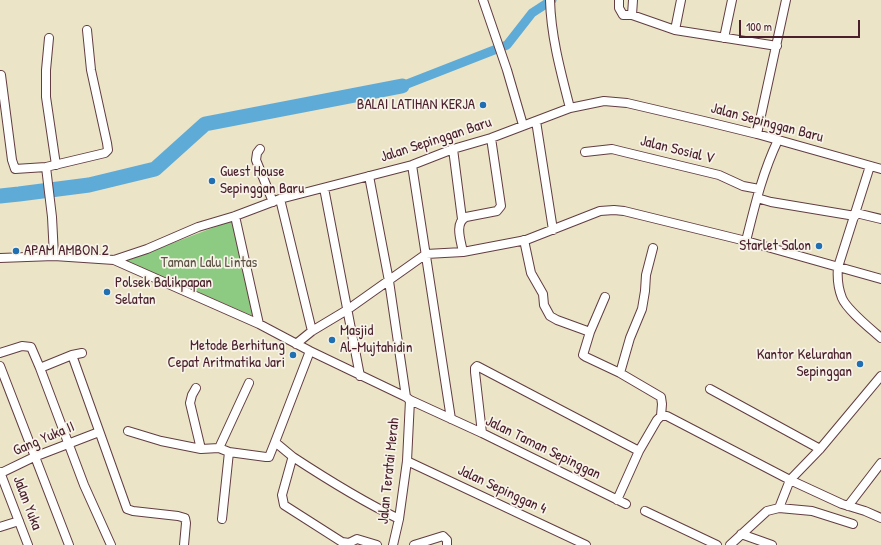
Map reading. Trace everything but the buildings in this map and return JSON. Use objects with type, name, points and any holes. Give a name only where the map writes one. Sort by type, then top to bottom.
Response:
[{"type":"street","points":[[483,0],[507,70],[523,125]]},
{"type":"street","points":[[550,0],[550,18],[559,68],[570,108]]},
{"type":"street","points":[[619,0],[619,8],[623,15],[632,15],[675,30],[777,46]]},
{"type":"street","points":[[632,15],[633,0]]},
{"type":"street","points":[[675,30],[681,0]]},
{"type":"street","points":[[724,38],[732,0]]},
{"type":"street","points":[[757,134],[786,0]]},
{"type":"street","points":[[1,75],[14,168],[46,170],[56,165],[105,153],[108,150],[91,70],[87,30]]},
{"type":"street","points":[[49,38],[46,70],[46,97],[56,165]]},
{"type":"street","name":"Jalan Sepinggan Baru","points":[[0,258],[54,256],[114,260],[147,249],[198,227],[236,216],[276,200],[412,165],[454,149],[491,138],[570,108],[604,101],[627,103],[757,134],[881,169]]},
{"type":"street","points":[[536,121],[552,230]]},
{"type":"street","points":[[462,219],[497,211],[501,206],[491,138]]},
{"type":"street","points":[[746,241],[759,189],[767,164],[778,140]]},
{"type":"street","points":[[260,149],[257,153],[256,160],[276,200],[312,331]]},
{"type":"street","points":[[454,149],[462,219],[460,223],[460,236],[463,252]]},
{"type":"street","name":"Jalan Sosial V","points":[[585,152],[612,149],[719,175],[747,187],[759,189]]},
{"type":"street","points":[[412,165],[451,419]]},
{"type":"street","points":[[870,166],[838,267],[837,281],[842,299],[858,317],[881,338]]},
{"type":"street","points":[[46,170],[52,216],[54,256]]},
{"type":"street","name":"Jalan Teratai Merah","points":[[369,176],[389,281],[408,398],[407,461],[394,545]]},
{"type":"street","points":[[324,188],[360,376]]},
{"type":"street","points":[[757,198],[767,201],[881,219]]},
{"type":"street","points":[[296,344],[312,331],[347,310],[426,254],[463,252],[524,240],[600,211],[614,210],[746,241],[881,279]]},
{"type":"street","points":[[236,216],[259,324]]},
{"type":"street","points":[[524,240],[531,273],[543,294],[544,305],[550,316],[590,332]]},
{"type":"street","points":[[620,373],[630,338],[642,309],[646,275],[653,248]]},
{"type":"street","name":"Jalan Taman Sepinggan","points":[[114,260],[259,324],[360,376],[482,433],[626,504]]},
{"type":"street","points":[[605,297],[590,332],[583,355],[620,373],[661,397],[662,404],[661,416],[657,420],[639,451],[617,500]]},
{"type":"street","points":[[0,353],[22,346],[31,347],[94,510],[111,545]]},
{"type":"street","points":[[128,431],[161,441],[201,449],[219,448],[230,452],[269,457],[310,351]]},
{"type":"street","points":[[40,368],[72,355],[82,353]]},
{"type":"street","points":[[72,355],[127,509],[185,518],[184,545]]},
{"type":"street","points":[[0,366],[69,545]]},
{"type":"street","points":[[482,433],[475,372],[475,368],[477,366],[639,451]]},
{"type":"street","points":[[780,506],[790,480],[820,449],[881,376]]},
{"type":"street","points":[[219,448],[249,383]]},
{"type":"street","points":[[196,388],[190,403],[201,449]]},
{"type":"street","points":[[710,389],[820,449]]},
{"type":"street","points":[[661,416],[667,416],[790,480],[848,506],[881,518]]},
{"type":"street","name":"Gang Yuka II","points":[[0,472],[99,432]]},
{"type":"street","points":[[275,442],[331,482],[370,505],[399,519]]},
{"type":"street","points":[[222,519],[230,452]]},
{"type":"street","points":[[294,457],[292,459],[282,495],[284,505],[342,542],[349,543],[357,539],[377,545]]},
{"type":"street","name":"Jalan Sepinggan 4","points":[[407,461],[586,545]]},
{"type":"street","points":[[848,506],[881,463]]},
{"type":"street","name":"Jalan Yuka","points":[[0,472],[28,545]]},
{"type":"street","points":[[730,545],[767,511],[780,506],[812,511],[853,524]]},
{"type":"street","points":[[645,511],[717,545]]},
{"type":"street","points":[[0,527],[19,521]]},
{"type":"street","points":[[741,534],[772,545]]},
{"type":"street","points":[[414,545],[443,536],[447,540],[447,545]]},
{"type":"green space","name":"Taman Lalu Lintas","points":[[233,220],[253,316],[126,261]]},
{"type":"waterway","points":[[402,86],[507,45],[532,13],[552,0]]},
{"type":"waterway","points":[[0,196],[89,185],[155,169],[205,124],[402,86]]},
{"type":"place","name":"BALAI LATIHAN KERJA","points":[[483,105]]},
{"type":"place","name":"Guest House Sepinggan Baru","points":[[212,181]]},
{"type":"place","name":"Starlet Salon","points":[[819,246]]},
{"type":"place","name":"APAM AMBON 2","points":[[16,251]]},
{"type":"place","name":"Polsek Balikpapan Selatan","points":[[107,292]]},
{"type":"place","name":"Masjid Al-Mujtahidin","points":[[332,340]]},
{"type":"place","name":"Metode Berhitung Cepat Aritmatika Jari","points":[[293,355]]},
{"type":"place","name":"Kantor Kelurahan Sepinggan","points":[[860,364]]}]
